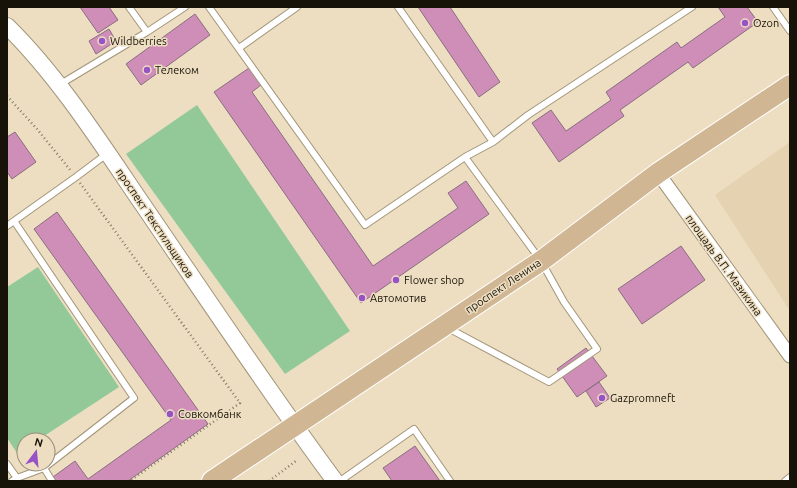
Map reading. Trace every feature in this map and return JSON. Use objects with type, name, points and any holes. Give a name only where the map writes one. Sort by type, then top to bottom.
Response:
[{"type":"main road","name":"проспект Ленина","points":[[212,481],[540,261],[658,173],[790,85]]},
{"type":"street","name":"проспект Текстильщиков","points":[[7,26],[59,84],[108,153],[294,426],[335,481]]},
{"type":"street","name":"площадь В.П. Мазикина","points":[[658,173],[790,356]]},
{"type":"lane","points":[[129,7],[147,32]]},
{"type":"lane","points":[[59,84],[147,32],[185,7]]},
{"type":"lane","points":[[209,7],[365,224],[465,157],[493,142],[528,115],[692,7]]},
{"type":"lane","points":[[239,48],[298,7]]},
{"type":"lane","points":[[398,7],[493,142]]},
{"type":"lane","points":[[773,7],[790,31]]},
{"type":"lane","points":[[7,226],[108,153]]},
{"type":"lane","points":[[443,326],[549,382],[597,350],[564,302],[540,261],[465,157]]},
{"type":"lane","points":[[14,221],[134,398],[56,459]]},
{"type":"lane","points":[[340,481],[414,428],[450,481]]},
{"type":"lane","points":[[7,464],[14,479],[33,472]]},
{"type":"lane","points":[[46,472],[52,481]]},
{"type":"lane","points":[[785,481],[790,477]]},
{"type":"path","points":[[7,96],[37,129],[76,177],[240,403],[130,481]]},
{"type":"path","points":[[269,481],[296,461]]},
{"type":"shaded area","points":[[790,142],[790,311],[715,195]]},
{"type":"green space","points":[[197,105],[350,331],[285,374],[126,154]]},
{"type":"green space","points":[[38,267],[119,387],[50,432],[16,432],[16,452],[7,438],[7,287]]},
{"type":"building","points":[[80,7],[109,7],[118,20],[98,33]]},
{"type":"building","points":[[418,7],[450,7],[500,82],[479,97]]},
{"type":"building","points":[[718,7],[747,7],[758,22],[693,68],[688,62],[620,110],[624,116],[559,162],[532,123],[551,110],[566,131],[611,100],[606,92],[677,42],[681,48],[725,17]]},
{"type":"building","points":[[195,14],[210,35],[141,85],[126,64]]},
{"type":"building","name":"Wildberries","points":[[109,29],[116,41],[96,54],[89,41]]},
{"type":"building","points":[[249,68],[261,85],[252,92],[373,266],[458,208],[448,193],[466,181],[489,214],[361,303],[214,92]]},
{"type":"building","points":[[15,132],[36,162],[12,179],[7,172],[7,137]]},
{"type":"building","points":[[57,212],[208,424],[128,481],[56,481],[53,477],[75,461],[88,479],[171,420],[34,229]]},
{"type":"building","points":[[681,246],[705,280],[642,324],[618,289]]},
{"type":"building","points":[[586,348],[607,376],[577,397],[557,369]]},
{"type":"building","points":[[599,382],[610,398],[596,407],[586,391]]},
{"type":"building","points":[[415,446],[440,481],[392,481],[383,468]]},
{"type":"place","name":"Ozon","points":[[745,23]]},
{"type":"place","name":"Wildberries","points":[[102,41]]},
{"type":"place","name":"Телеком","points":[[147,70]]},
{"type":"place","name":"Flower shop","points":[[396,280]]},
{"type":"place","name":"Автомотив","points":[[362,298]]},
{"type":"place","name":"Gazpromneft","points":[[602,398]]},
{"type":"place","name":"Совкомбанк","points":[[170,414]]}]
